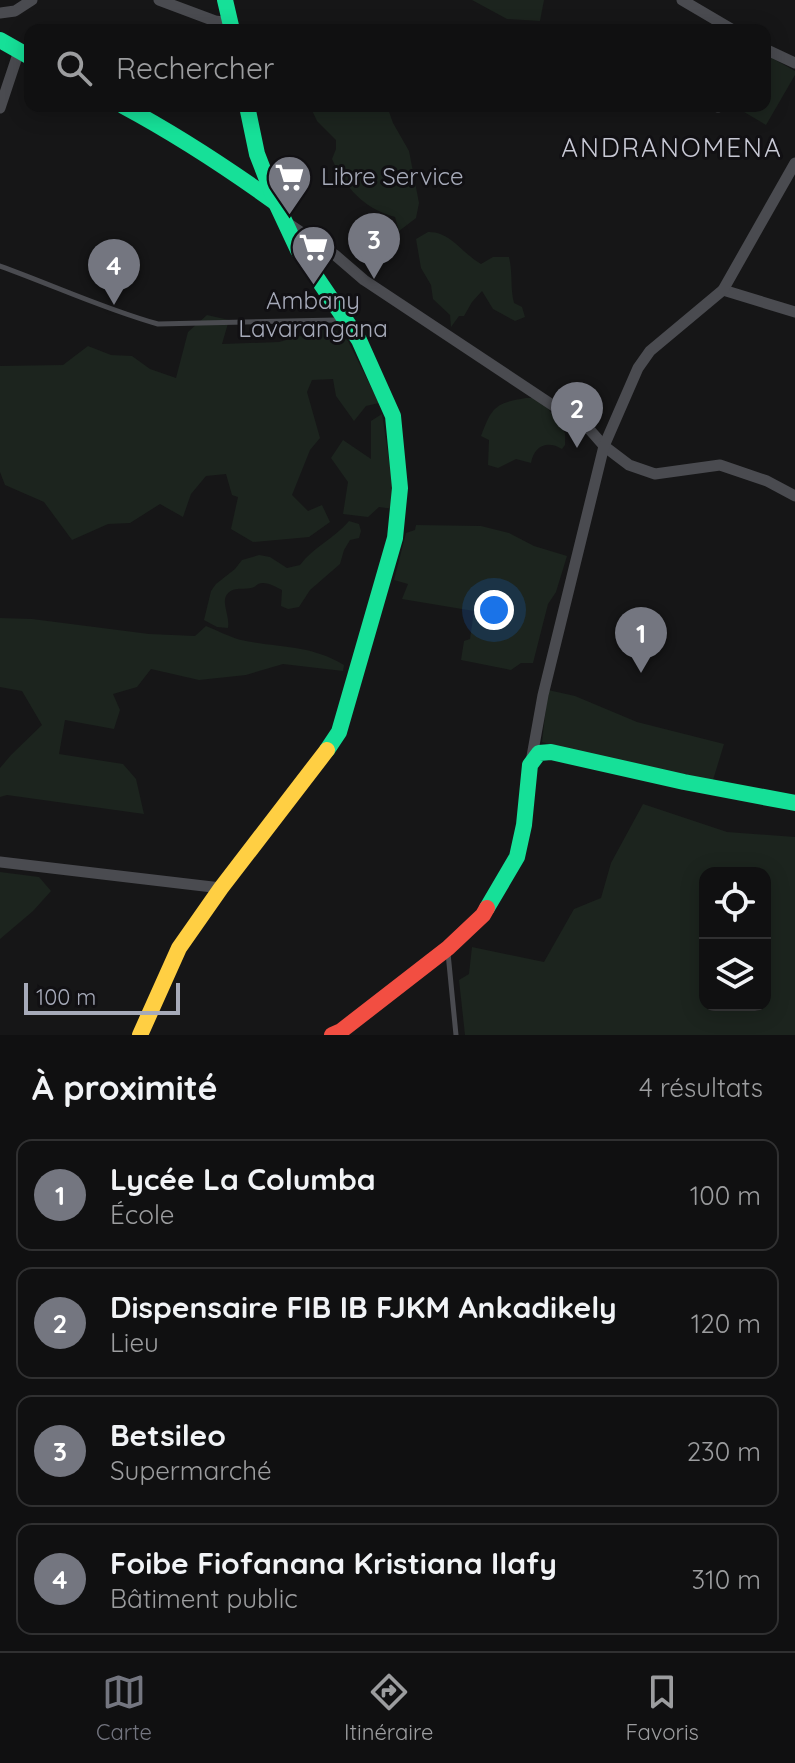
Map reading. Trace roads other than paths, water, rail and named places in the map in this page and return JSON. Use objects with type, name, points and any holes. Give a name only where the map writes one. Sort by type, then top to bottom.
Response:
[{"type":"main road","points":[[225,0],[231,24]]},
{"type":"main road","points":[[0,40],[24,53]]},
{"type":"main road","points":[[134,112],[218,161],[276,203]]},
{"type":"main road","points":[[140,1035],[179,948],[339,732],[395,538],[400,488],[393,416],[359,340],[298,250],[257,154],[248,112]]},
{"type":"main road","points":[[332,1035],[448,948],[483,915],[517,857],[524,825],[530,765],[539,753],[551,752],[795,803]]},
{"type":"street","points":[[0,13],[15,11],[32,0]]},
{"type":"street","points":[[159,0],[225,24]]},
{"type":"street","points":[[682,0],[723,24]]},
{"type":"street","points":[[771,52],[795,63]]},
{"type":"street","points":[[0,108],[24,56]]},
{"type":"street","points":[[530,765],[543,695],[604,446],[638,368],[650,351],[723,290],[795,163]]},
{"type":"street","points":[[286,222],[335,255],[364,280],[590,430],[604,446],[629,465],[655,474],[720,465],[767,481],[795,496]]},
{"type":"street","points":[[723,290],[795,312]]},
{"type":"street","points":[[0,862],[221,888]]},
{"type":"lane","points":[[0,266],[131,317],[158,324],[336,320],[343,316]]},
{"type":"lane","points":[[448,948],[456,1035]]},
{"type":"place","name":"Libre Service","points":[[290,216]]},
{"type":"place","name":"Betsileo","points":[[374,279]]},
{"type":"place","name":"Ambany Lavarangana","points":[[313,286]]},
{"type":"place","name":"Foibe Fiofanana Kristiana Ilafy","points":[[114,305]]},
{"type":"place","name":"Dispensaire FIB IB FJKM Ankadikely","points":[[577,448]]},
{"type":"place","name":"Lycée La Columba","points":[[641,673]]},
{"type":"district","name":"ANDRANOMENA","points":[[672,148]]}]
